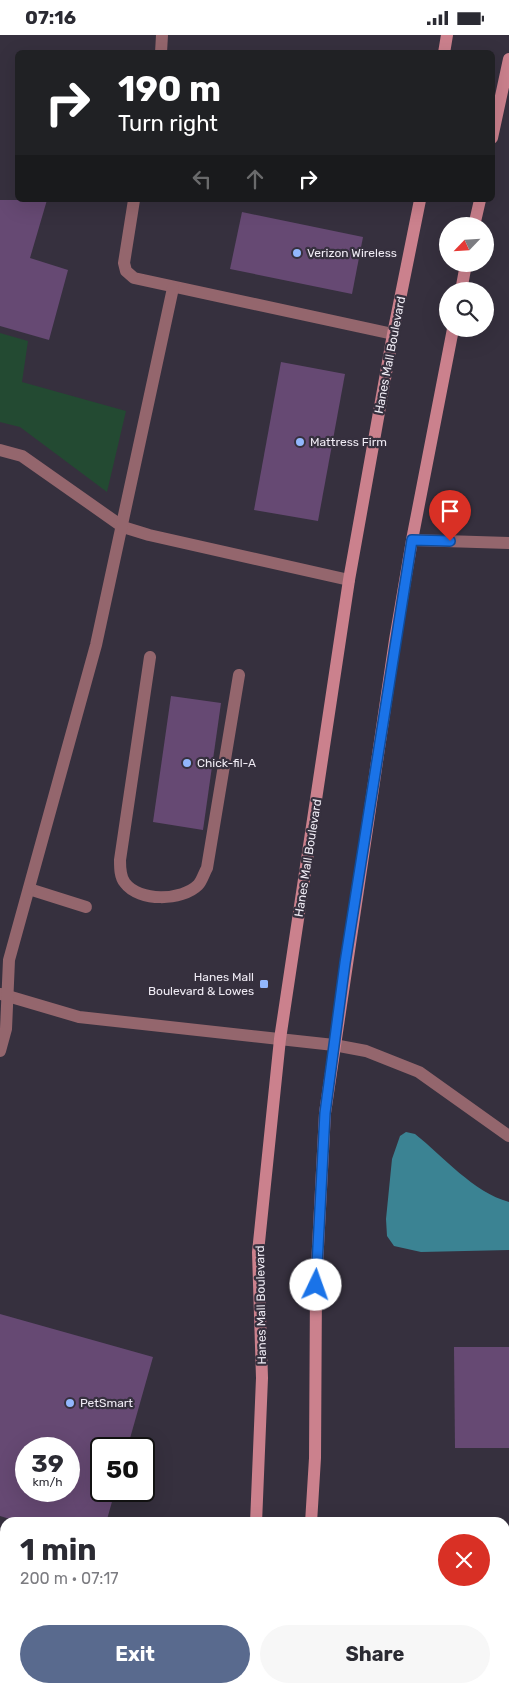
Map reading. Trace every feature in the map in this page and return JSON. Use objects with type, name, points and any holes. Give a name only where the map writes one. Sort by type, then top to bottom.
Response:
[{"type":"main road","points":[[444,50],[447,35]]},
{"type":"main road","points":[[495,124],[509,59]]},
{"type":"main road","name":"Hanes Mall Boulevard","points":[[256,1517],[262,1378],[258,1252],[280,1039],[349,581],[393,334],[420,202]]},
{"type":"main road","points":[[476,217],[480,202]]},
{"type":"main road","points":[[311,1517],[315,1458],[316,1285],[325,1113],[412,540],[451,337]]},
{"type":"street","points":[[161,50],[162,35]]},
{"type":"street","points":[[134,202],[124,263],[126,271],[134,278],[173,288],[393,334]]},
{"type":"street","points":[[0,1051],[6,1029],[4,995],[9,960],[96,645],[123,527],[173,288]]},
{"type":"street","points":[[0,450],[22,456],[123,527],[149,535],[349,581]]},
{"type":"street","points":[[412,540],[509,543]]},
{"type":"street","points":[[150,657],[120,860],[120,872],[125,883],[134,891],[147,895],[170,898],[185,894],[199,884],[207,868],[239,675]]},
{"type":"street","points":[[29,889],[86,907]]},
{"type":"street","points":[[4,995],[79,1017],[334,1045],[366,1051],[419,1072],[509,1136]]},
{"type":"green space","points":[[0,333],[28,341],[22,382],[126,411],[107,492],[20,427],[0,422]]},
{"type":"water","points":[[406,1132],[415,1134],[471,1182],[496,1197],[509,1202],[509,1250],[421,1252],[394,1246],[387,1236],[386,1219],[392,1159],[400,1136]]},
{"type":"building","points":[[0,200],[46,202],[30,258],[68,270],[49,340],[0,326]]},
{"type":"building","name":"Verizon Wireless","points":[[242,212],[363,237],[352,294],[230,269]]},
{"type":"building","name":"Mattress Firm","points":[[281,362],[345,374],[318,521],[254,510]]},
{"type":"building","name":"Chick-fil-A","points":[[171,696],[221,703],[203,830],[153,822]]},
{"type":"building","name":"PetSmart","points":[[0,1314],[153,1357],[130,1437],[90,1437],[90,1502],[112,1502],[108,1517],[0,1516]]},
{"type":"building","points":[[454,1347],[509,1347],[509,1448],[455,1448]]},
{"type":"place","name":"Verizon Wireless","points":[[297,253]]},
{"type":"place","name":"Mattress Firm","points":[[300,442]]},
{"type":"place","name":"Chick-fil-A","points":[[187,763]]},
{"type":"place","name":"Hanes Mall Boulevard & Lowes","points":[[264,984]]},
{"type":"place","name":"PetSmart","points":[[70,1403]]},
{"type":"route","points":[[316,1285],[325,1113],[345,963],[412,540],[450,541]]}]
